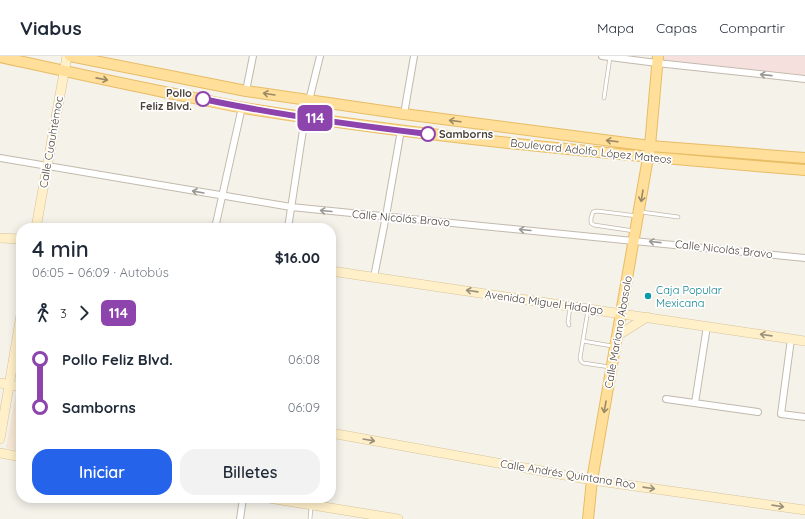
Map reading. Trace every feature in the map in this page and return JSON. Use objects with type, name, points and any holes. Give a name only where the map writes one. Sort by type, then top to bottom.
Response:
[{"type":"main road","name":"Calle Cuauhtémoc","points":[[37,223],[46,166],[68,56]]},
{"type":"main road","name":"Boulevard Adolfo López Mateos","points":[[68,56],[246,91],[404,114],[650,146],[805,158]]},
{"type":"main road","name":"Boulevard Adolfo López Mateos","points":[[0,57],[64,72],[242,107],[305,117],[401,130],[648,158],[805,170]]},
{"type":"main road","name":"Calle Mariano Abasolo","points":[[588,519],[592,480],[650,146],[658,60]]},
{"type":"main road","points":[[0,238],[16,239]]},
{"type":"main road","name":"Avenida Miguel Hidalgo","points":[[336,271],[805,341]]},
{"type":"main road","points":[[617,336],[647,317]]},
{"type":"main road","points":[[0,439],[5,384],[16,336]]},
{"type":"main road","points":[[5,384],[16,385]]},
{"type":"main road","name":"Calle Andrés Quintana Roo","points":[[336,434],[592,480],[805,510]]},
{"type":"main road","points":[[0,453],[16,456]]},
{"type":"main road","points":[[300,503],[358,516],[398,519]]},
{"type":"street","points":[[246,91],[253,56]]},
{"type":"street","points":[[289,223],[308,100],[320,56]]},
{"type":"street","points":[[404,114],[414,56]]},
{"type":"street","points":[[608,57],[658,60],[805,79]]},
{"type":"street","points":[[215,223],[242,107]]},
{"type":"street","points":[[374,277],[401,130]]},
{"type":"street","name":"Calle Nicolás Bravo","points":[[0,158],[291,208],[635,236],[805,258]]},
{"type":"street","points":[[695,403],[707,326]]},
{"type":"street","points":[[791,339],[781,414],[805,417]]},
{"type":"street","points":[[666,399],[758,412]]},
{"type":"street","points":[[240,519],[242,503]]},
{"type":"lane","points":[[604,98],[608,57]]},
{"type":"lane","points":[[635,236],[594,225],[591,218],[593,212],[597,211],[678,217]]},
{"type":"lane","points":[[569,325],[570,306]]},
{"type":"lane","points":[[588,308],[581,361],[583,364],[612,368]]},
{"type":"lane","points":[[581,326],[585,327]]},
{"type":"lane","points":[[583,341],[616,347]]},
{"type":"lane","points":[[310,519],[312,505]]},
{"type":"shaded area","points":[[664,56],[805,56],[805,75],[664,60]]},
{"type":"shaded area","points":[[16,393],[16,450],[6,448]]},
{"type":"bus line","name":"114","points":[[203,99],[305,117],[428,134]]},
{"type":"place","name":"Pollo Feliz Blvd.","points":[[203,99]]},
{"type":"place","name":"Samborns","points":[[428,134]]},
{"type":"place","name":"Caja Popular Mexicana","points":[[648,296]]}]
